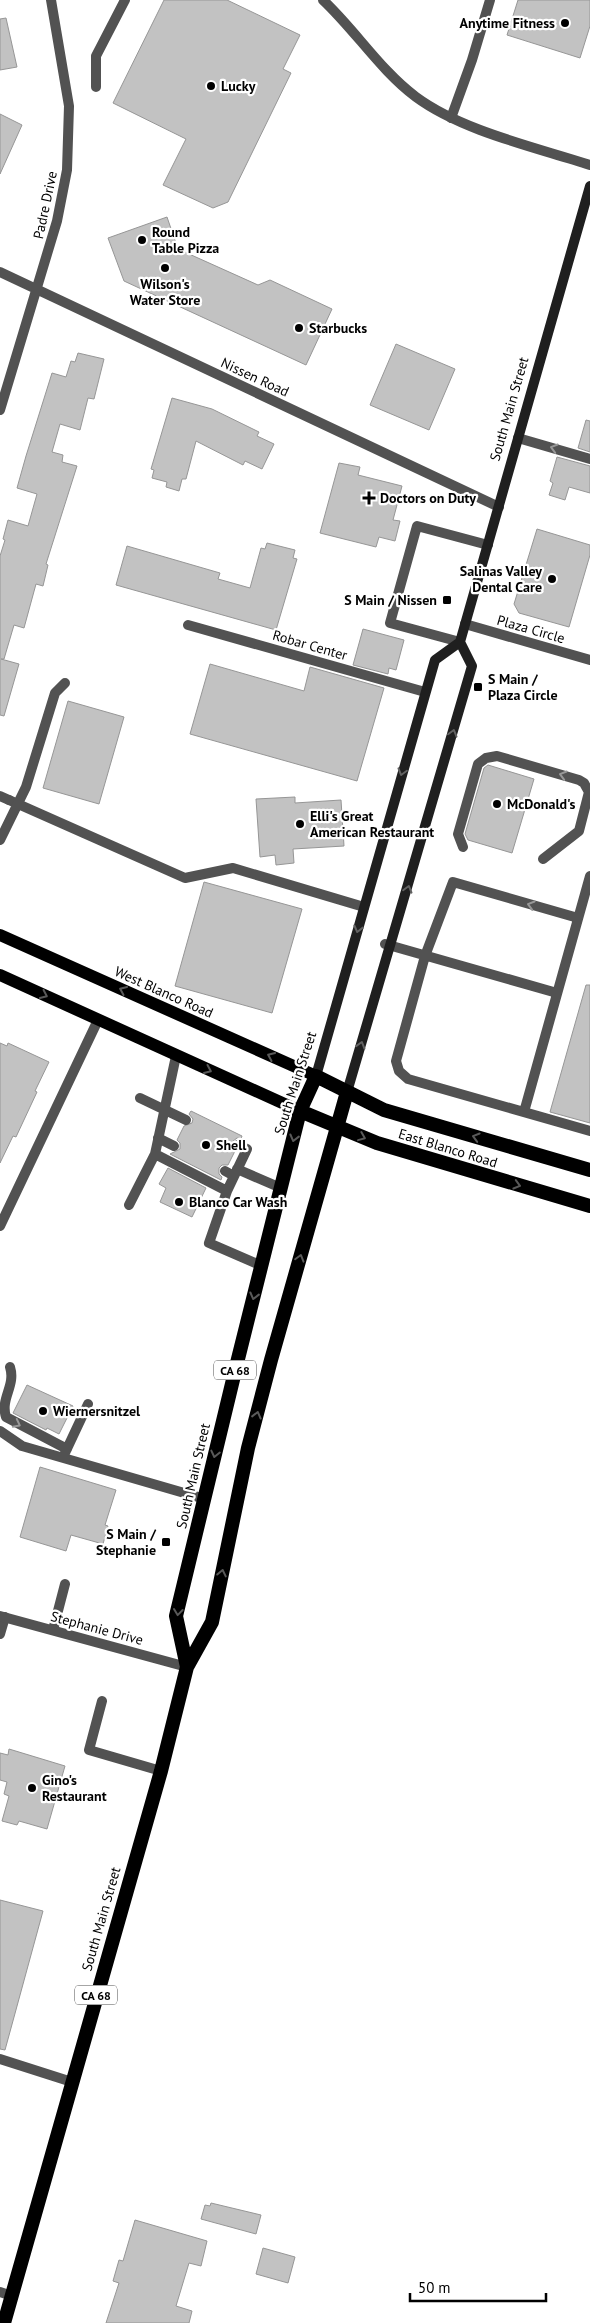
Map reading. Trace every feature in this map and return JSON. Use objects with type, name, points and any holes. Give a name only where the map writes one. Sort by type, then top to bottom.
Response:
[{"type":"highway","name":"East Blanco Road","points":[[316,1076],[384,1110],[590,1170]]},
{"type":"highway","name":"South Main Street","points":[[187,1667],[176,1616],[300,1112],[316,1076]]},
{"type":"highway","name":"South Main Street","points":[[4,2323],[6,2294],[72,2082],[161,1771],[187,1667],[212,1622],[248,1448],[271,1360],[348,1092]]},
{"type":"highway","name":"East Blanco Road","points":[[300,1112],[377,1143],[590,1206]]},
{"type":"main road","name":"South Main Street","points":[[316,1076],[435,660],[460,642],[590,186]]},
{"type":"main road","name":"South Main Street","points":[[348,1092],[388,945],[472,666],[460,642]]},
{"type":"main road","name":"West Blanco Road","points":[[0,935],[316,1076]]},
{"type":"main road","points":[[0,975],[300,1112]]},
{"type":"street","name":"Padre Drive","points":[[0,410],[57,221],[67,170],[69,106],[51,0]]},
{"type":"street","points":[[96,87],[96,56],[125,0]]},
{"type":"street","points":[[323,0],[344,20],[390,75],[416,98],[451,118],[478,129],[590,165]]},
{"type":"street","points":[[451,118],[472,60],[490,0]]},
{"type":"street","name":"Nissen Road","points":[[0,272],[499,507]]},
{"type":"street","points":[[518,438],[590,459]]},
{"type":"street","points":[[460,642],[390,623],[417,526],[488,545]]},
{"type":"street","name":"Plaza Circle","points":[[465,624],[590,660]]},
{"type":"street","name":"Robar Center","points":[[188,625],[425,692]]},
{"type":"street","points":[[0,840],[9,800],[26,788],[55,694],[65,684]]},
{"type":"street","points":[[463,847],[458,834],[478,764],[486,758],[497,756],[579,780],[588,788],[589,796],[579,831],[543,859]]},
{"type":"street","points":[[9,800],[185,878],[233,868],[364,906]]},
{"type":"street","points":[[524,1112],[590,876]]},
{"type":"street","points":[[578,918],[453,882],[425,956],[397,1055],[399,1071],[408,1078],[590,1132]]},
{"type":"street","points":[[388,945],[557,993]]},
{"type":"street","points":[[0,1226],[98,1020]]},
{"type":"street","points":[[130,1206],[155,1154],[176,1056]]},
{"type":"street","points":[[140,1098],[186,1120]]},
{"type":"street","points":[[158,1138],[174,1146]]},
{"type":"street","points":[[238,1145],[247,1149],[232,1172],[209,1243],[262,1266]]},
{"type":"street","points":[[155,1154],[227,1191]]},
{"type":"street","points":[[232,1172],[281,1188]]},
{"type":"street","points":[[10,1368],[12,1377],[2,1403],[6,1417],[67,1449]]},
{"type":"street","points":[[62,1459],[88,1404]]},
{"type":"street","points":[[0,1431],[22,1446],[205,1499]]},
{"type":"street","points":[[52,1630],[65,1584]]},
{"type":"street","points":[[0,1634],[2,1616]]},
{"type":"street","name":"Stephanie Drive","points":[[2,1616],[187,1667]]},
{"type":"street","points":[[102,1700],[89,1750],[161,1771]]},
{"type":"street","points":[[0,2059],[72,2082]]},
{"type":"building","points":[[164,0],[227,0],[300,35],[283,69],[291,73],[228,202],[213,208],[163,185],[186,139],[113,103]]},
{"type":"building","points":[[518,0],[590,0],[590,26],[580,58],[507,35]]},
{"type":"building","points":[[6,18],[17,67],[0,70],[0,19]]},
{"type":"building","points":[[0,114],[22,125],[0,174]]},
{"type":"building","points":[[167,217],[178,249],[258,285],[270,280],[332,309],[306,365],[124,281],[108,238]]},
{"type":"building","points":[[396,344],[455,369],[429,430],[370,405]]},
{"type":"building","points":[[78,353],[104,359],[94,399],[88,398],[80,430],[60,424],[52,452],[63,455],[62,462],[77,466],[46,564],[48,565],[43,586],[36,584],[24,628],[14,625],[4,659],[1,659],[19,664],[4,716],[0,715],[0,556],[5,540],[3,539],[8,520],[28,526],[37,494],[17,488],[26,456],[52,373],[66,377],[71,361],[75,362]]},
{"type":"building","points":[[172,398],[212,409],[259,432],[257,436],[274,444],[262,469],[245,461],[243,465],[196,441],[186,479],[182,479],[179,491],[166,487],[167,482],[152,478],[154,470],[151,469]]},
{"type":"building","points":[[586,420],[590,421],[590,452],[578,448]]},
{"type":"building","points":[[557,457],[590,466],[590,493],[569,487],[565,500],[549,495],[553,483],[550,481]]},
{"type":"building","points":[[339,463],[360,467],[358,475],[402,486],[393,520],[400,521],[395,541],[379,537],[376,547],[320,533]]},
{"type":"building","name":"Salinas Valley Dental Care","points":[[537,529],[590,545],[590,555],[569,627],[519,613],[514,604]]},
{"type":"building","points":[[267,543],[295,550],[293,558],[297,559],[276,630],[116,585],[127,546],[220,573],[218,579],[250,588],[261,548],[265,549]]},
{"type":"building","points":[[363,629],[404,640],[396,670],[389,668],[388,674],[353,665]]},
{"type":"building","points":[[210,664],[304,691],[310,667],[384,688],[357,781],[190,734]]},
{"type":"building","points":[[68,701],[124,717],[99,804],[43,788]]},
{"type":"building","name":"McDonald's","points":[[488,765],[534,779],[512,853],[468,840],[465,834],[484,768]]},
{"type":"building","name":"Elli's Great American Restaurant","points":[[295,797],[295,803],[341,800],[344,846],[293,849],[294,863],[276,865],[275,855],[260,857],[256,799]]},
{"type":"building","points":[[204,882],[302,909],[272,1013],[175,986]]},
{"type":"building","points":[[586,985],[590,985],[590,1123],[550,1112]]},
{"type":"building","points":[[0,1043],[7,1046],[8,1043],[49,1062],[16,1137],[13,1136],[0,1163]]},
{"type":"building","name":"Shell","points":[[191,1111],[242,1136],[241,1139],[237,1138],[232,1142],[231,1146],[235,1151],[228,1165],[222,1165],[219,1168],[221,1180],[170,1154],[180,1149],[180,1143],[177,1140],[184,1126],[192,1123],[193,1119],[189,1114]]},
{"type":"building","points":[[168,1168],[206,1188],[192,1217],[160,1202],[166,1188],[159,1184]]},
{"type":"building","name":"Wiernersnitzel","points":[[27,1385],[73,1406],[59,1434],[47,1428],[46,1430],[13,1413]]},
{"type":"building","points":[[40,1467],[116,1490],[105,1525],[108,1526],[103,1544],[71,1535],[66,1551],[20,1537]]},
{"type":"building","name":"Gino's Restaurant","points":[[9,1749],[65,1766],[47,1829],[19,1821],[17,1825],[2,1821],[9,1796],[4,1794],[7,1782],[0,1780],[0,1753],[8,1755]]},
{"type":"building","points":[[0,1900],[43,1911],[5,2050],[0,2049]]},
{"type":"building","points":[[211,2203],[261,2215],[256,2234],[201,2219],[205,2205],[210,2206]]},
{"type":"building","points":[[135,2220],[207,2241],[201,2266],[189,2263],[176,2306],[192,2311],[189,2323],[106,2323],[119,2283],[113,2281],[119,2260],[123,2261]]},
{"type":"building","points":[[263,2248],[295,2257],[288,2283],[256,2274]]},
{"type":"place","name":"Anytime Fitness","points":[[565,23]]},
{"type":"place","name":"Lucky","points":[[211,86]]},
{"type":"place","name":"Round Table Pizza","points":[[142,240]]},
{"type":"place","name":"Wilson's Water Store","points":[[165,268]]},
{"type":"place","name":"Starbucks","points":[[299,328]]},
{"type":"place","name":"Doctors on Duty","points":[[369,498]]},
{"type":"place","name":"Salinas Valley Dental Care","points":[[552,579]]},
{"type":"place","name":"S Main / Nissen","points":[[447,600]]},
{"type":"place","name":"S Main / Plaza Circle","points":[[478,687]]},
{"type":"place","name":"McDonald's","points":[[497,804]]},
{"type":"place","name":"Elli's Great American Restaurant","points":[[300,824]]},
{"type":"place","name":"Shell","points":[[206,1145]]},
{"type":"place","name":"Blanco Car Wash","points":[[179,1202]]},
{"type":"place","name":"Wiernersnitzel","points":[[43,1411]]},
{"type":"place","name":"S Main / Stephanie","points":[[166,1542]]},
{"type":"place","name":"Gino's Restaurant","points":[[32,1788]]}]
